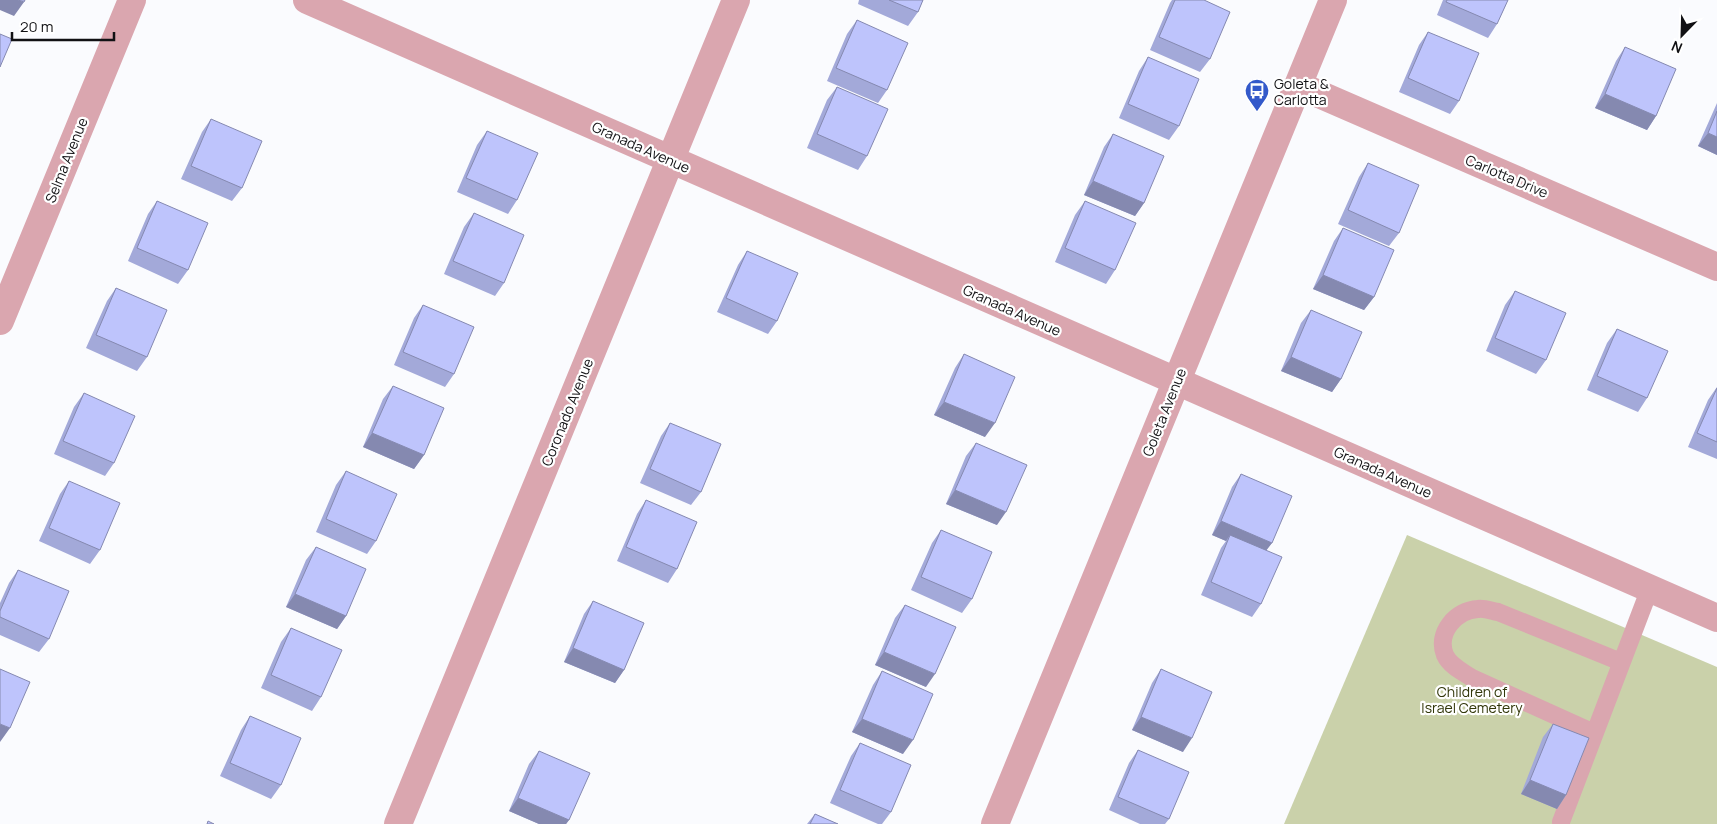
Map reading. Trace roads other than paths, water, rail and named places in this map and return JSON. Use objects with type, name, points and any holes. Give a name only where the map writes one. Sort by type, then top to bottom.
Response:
[{"type":"street","name":"Selma Avenue","points":[[0,321],[132,0]]},
{"type":"street","name":"Granada Avenue","points":[[307,0],[1717,618]]},
{"type":"street","name":"Coronado Avenue","points":[[398,824],[736,0]]},
{"type":"street","name":"Goleta Avenue","points":[[995,824],[1333,0]]},
{"type":"street","name":"Carlotta Drive","points":[[1298,85],[1717,267]]},
{"type":"lane","points":[[1561,822],[1650,588]]},
{"type":"lane","points":[[1594,733],[1472,678],[1456,668],[1445,655],[1443,638],[1448,626],[1461,614],[1478,608],[1498,612],[1621,662]]},
{"type":"place","name":"Goleta & Carlotta","points":[[1257,112]]},
{"type":"park label","name":"Children of Israel Cemetery","points":[[1472,700]]}]
